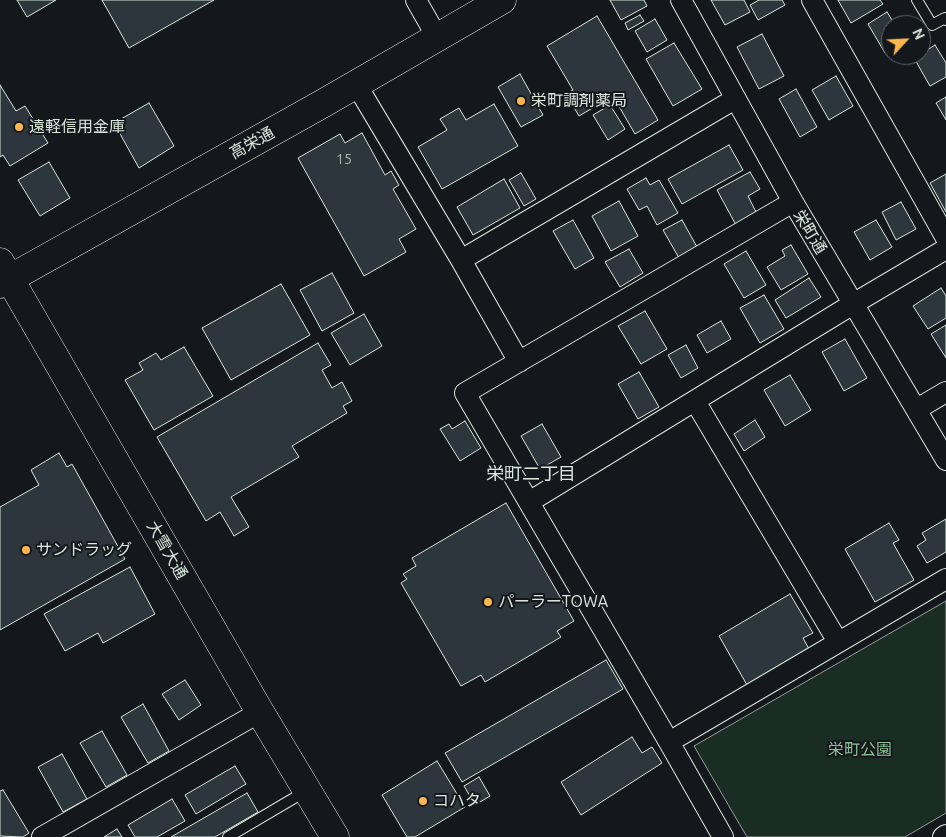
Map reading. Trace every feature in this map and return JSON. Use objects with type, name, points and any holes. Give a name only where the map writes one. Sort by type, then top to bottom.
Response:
[{"type":"main road","name":"高栄通","points":[[3,275],[356,84],[502,0]]},
{"type":"main road","name":"大雪大通","points":[[3,275],[335,837]]},
{"type":"street","points":[[416,0],[437,37]]},
{"type":"street","name":"栄町通","points":[[681,0],[793,202],[946,460]]},
{"type":"street","points":[[812,0],[946,238]]},
{"type":"street","points":[[356,84],[461,260],[518,362]]},
{"type":"street","points":[[461,260],[735,99]]},
{"type":"street","points":[[723,837],[465,393],[793,202]]},
{"type":"street","points":[[529,502],[946,249]]},
{"type":"street","points":[[917,409],[946,392]]},
{"type":"street","points":[[695,401],[838,642]]},
{"type":"street","points":[[669,742],[946,579]]},
{"type":"street","points":[[42,837],[260,712]]},
{"type":"lane","points":[[917,0],[932,26],[945,18],[946,20]]},
{"type":"lane","points":[[228,837],[307,791]]},
{"type":"green space","name":"栄町公園","points":[[946,601],[946,813],[905,837],[747,837],[694,746]]},
{"type":"building","points":[[17,0],[56,0],[27,17]]},
{"type":"building","points":[[102,0],[214,0],[129,48]]},
{"type":"building","points":[[610,0],[644,0],[647,6],[621,20]]},
{"type":"building","points":[[711,0],[744,0],[750,12],[725,25]]},
{"type":"building","points":[[759,0],[782,0],[785,5],[758,20],[750,5]]},
{"type":"building","points":[[838,0],[880,0],[883,4],[851,23]]},
{"type":"building","points":[[640,15],[644,21],[628,30],[625,23]]},
{"type":"building","points":[[597,16],[658,120],[635,134],[613,96],[579,116],[566,94],[573,90],[547,46]]},
{"type":"building","points":[[881,16],[881,46],[868,24]]},
{"type":"building","points":[[655,19],[667,40],[647,52],[635,31]]},
{"type":"building","points":[[762,34],[784,76],[759,89],[737,47]]},
{"type":"building","points":[[674,43],[702,89],[673,106],[646,59]]},
{"type":"building","points":[[935,45],[946,63],[946,77],[930,86],[918,65],[931,65],[931,48]]},
{"type":"building","name":"栄町調剤薬局","points":[[520,74],[543,115],[521,127],[498,87]]},
{"type":"building","points":[[836,76],[853,106],[829,120],[812,90]]},
{"type":"building","name":"遠軽信用金庫","points":[[0,85],[16,111],[25,106],[48,143],[10,166],[3,155],[0,157]]},
{"type":"building","points":[[796,89],[817,127],[800,137],[779,99]]},
{"type":"building","points":[[946,97],[946,120],[936,103]]},
{"type":"building","points":[[149,103],[174,146],[139,168],[114,123]]},
{"type":"building","points":[[494,104],[518,146],[442,189],[418,147],[447,130],[440,119],[459,108],[466,120]]},
{"type":"building","points":[[610,105],[625,129],[608,140],[593,115]]},
{"type":"building","points":[[362,133],[385,175],[391,171],[399,185],[393,189],[416,229],[399,239],[406,252],[364,276],[298,158],[340,134],[345,143]]},
{"type":"building","points":[[729,145],[743,170],[682,204],[668,179]]},
{"type":"building","points":[[49,162],[70,198],[40,216],[18,180]]},
{"type":"building","points":[[750,172],[760,189],[748,196],[757,214],[736,225],[717,190]]},
{"type":"building","points":[[521,173],[536,199],[524,206],[509,180]]},
{"type":"building","points":[[946,174],[946,212],[930,183]]},
{"type":"building","points":[[646,178],[650,185],[659,180],[678,213],[657,225],[647,206],[639,210],[627,189]]},
{"type":"building","points":[[504,179],[520,208],[473,235],[457,207]]},
{"type":"building","points":[[619,201],[638,236],[611,251],[592,216]]},
{"type":"building","points":[[901,202],[916,229],[896,240],[882,212]]},
{"type":"building","points":[[573,220],[594,258],[575,269],[553,231]]},
{"type":"building","points":[[682,220],[697,247],[679,258],[663,230]]},
{"type":"building","points":[[876,220],[892,247],[870,260],[854,232]]},
{"type":"building","points":[[791,245],[808,274],[781,290],[767,267],[785,256],[782,250]]},
{"type":"building","points":[[629,249],[643,273],[620,287],[605,262]]},
{"type":"building","points":[[746,251],[766,285],[744,298],[724,264]]},
{"type":"building","points":[[332,273],[354,313],[322,331],[300,290]]},
{"type":"building","points":[[809,278],[821,297],[786,318],[775,300]]},
{"type":"building","points":[[281,284],[310,335],[231,380],[202,328]]},
{"type":"building","points":[[941,288],[946,296],[946,318],[928,329],[913,306]]},
{"type":"building","points":[[764,295],[784,329],[760,343],[740,308]]},
{"type":"building","points":[[645,311],[667,349],[641,364],[618,326]]},
{"type":"building","points":[[364,314],[382,346],[350,365],[331,333]]},
{"type":"building","points":[[721,321],[731,339],[707,353],[697,335]]},
{"type":"building","points":[[946,325],[946,358],[931,334]]},
{"type":"building","points":[[845,339],[867,378],[844,391],[822,352]]},
{"type":"building","points":[[318,343],[331,365],[322,370],[332,388],[342,382],[352,401],[343,406],[347,413],[292,446],[299,457],[231,497],[249,527],[234,536],[220,512],[206,521],[157,437]]},
{"type":"building","points":[[686,345],[698,368],[681,378],[668,355]]},
{"type":"building","points":[[184,347],[213,396],[154,430],[125,380],[143,370],[139,363],[156,353],[161,360]]},
{"type":"building","points":[[639,372],[659,407],[638,419],[618,384]]},
{"type":"building","points":[[790,375],[811,410],[785,426],[764,390]]},
{"type":"building","points":[[755,420],[765,437],[744,451],[734,434]]},
{"type":"building","points":[[465,421],[481,448],[460,461],[440,429],[449,424],[452,429]]},
{"type":"building","points":[[542,424],[561,457],[540,469],[521,436]]},
{"type":"building","points":[[59,453],[67,467],[72,464],[125,559],[0,630],[0,507],[39,485],[31,470]]},
{"type":"building","name":"パーラーTOWA","points":[[506,503],[574,621],[557,631],[561,637],[485,682],[481,675],[461,686],[401,583],[407,579],[403,574],[416,566],[412,558]]},
{"type":"building","points":[[946,519],[946,552],[927,563],[917,546],[926,540],[922,533]]},
{"type":"building","points":[[889,523],[899,540],[893,543],[914,580],[875,602],[845,549]]},
{"type":"building","points":[[130,567],[155,614],[103,643],[98,633],[65,651],[44,614]]},
{"type":"building","points":[[790,594],[813,633],[803,638],[809,649],[747,685],[719,636]]},
{"type":"building","points":[[606,660],[623,689],[462,782],[445,753]]},
{"type":"building","points":[[185,680],[201,705],[179,720],[162,694]]},
{"type":"building","points":[[143,704],[169,751],[148,763],[121,717]]},
{"type":"building","points":[[102,731],[127,775],[106,787],[80,743]]},
{"type":"building","points":[[632,737],[642,753],[652,747],[662,763],[581,815],[561,782]]},
{"type":"building","points":[[62,754],[87,799],[63,812],[38,767]]},
{"type":"building","name":"コハタ","points":[[437,761],[465,807],[415,837],[407,837],[382,795]]},
{"type":"building","points":[[235,766],[246,784],[196,814],[185,795]]},
{"type":"building","points":[[479,777],[490,796],[475,805],[464,786]]},
{"type":"building","points":[[3,790],[29,833],[23,837],[0,836],[0,791]]},
{"type":"building","points":[[247,793],[258,812],[215,837],[171,837]]},
{"type":"building","points":[[172,799],[185,821],[157,837],[135,837],[128,825]]},
{"type":"building","points":[[117,829],[122,837],[104,837]]},
{"type":"place","name":"栄町調剤薬局","points":[[521,101]]},
{"type":"place","name":"遠軽信用金庫","points":[[19,127]]},
{"type":"place","name":"サンドラッグ","points":[[26,550]]},
{"type":"place","name":"パーラーTOWA","points":[[488,602]]},
{"type":"place","name":"コハタ","points":[[423,801]]},
{"type":"district","name":"栄町二丁目","points":[[531,474]]}]
